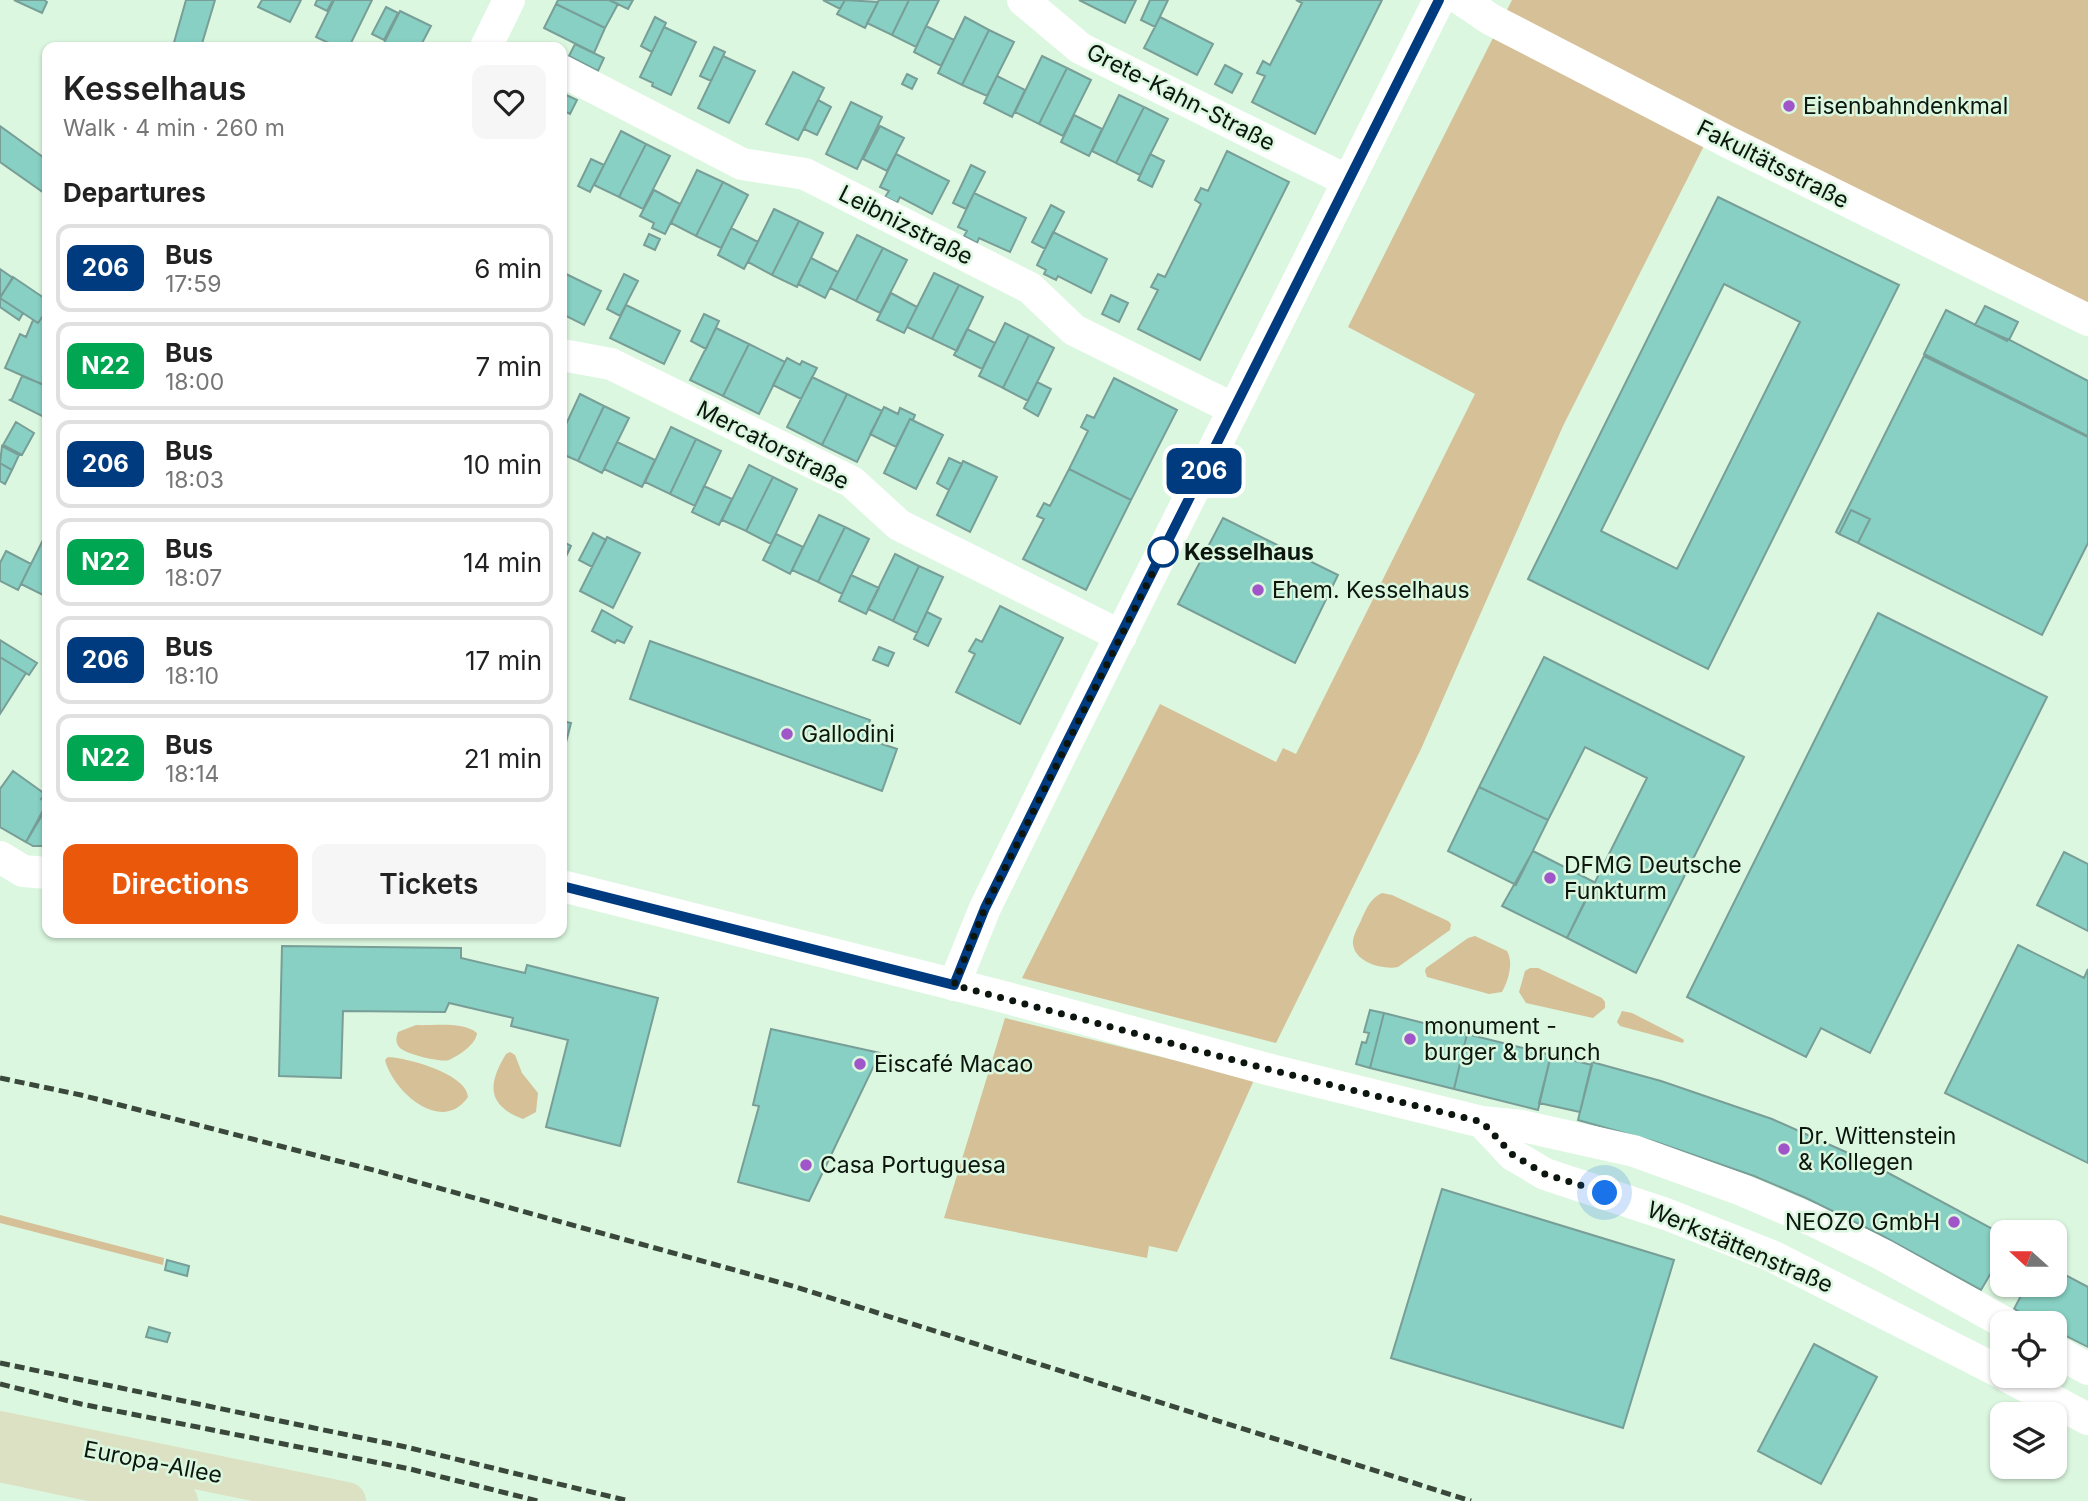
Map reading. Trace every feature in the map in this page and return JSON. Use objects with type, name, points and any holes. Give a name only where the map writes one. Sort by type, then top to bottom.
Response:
[{"type":"main road","name":"Europa-Allee","points":[[0,1430],[347,1501]]},
{"type":"main road","name":"Europa-Allee","points":[[0,1462],[179,1501]]},
{"type":"street","points":[[497,42],[509,0]]},
{"type":"street","name":"Grete-Kahn-Straße","points":[[1023,0],[1080,48],[1349,181]]},
{"type":"street","points":[[954,985],[985,908],[1439,0]]},
{"type":"street","name":"Fakultätsstraße","points":[[1462,0],[1490,19],[1728,142],[2088,320]]},
{"type":"street","name":"Leibnizstraße","points":[[567,74],[742,163],[805,174],[1030,288],[1074,330],[1234,409]]},
{"type":"street","name":"Mercatorstraße","points":[[567,356],[611,364],[852,482],[900,525],[1121,636]]},
{"type":"street","points":[[0,857],[23,871],[42,873]]},
{"type":"street","points":[[567,887],[954,985],[1271,1070],[1482,1122],[1522,1126],[1634,1151],[1742,1190],[1812,1220],[1883,1255],[1990,1315]]},
{"type":"street","name":"Werkstättenstraße","points":[[1482,1122],[1513,1155],[1545,1174],[1667,1214],[1772,1256],[1990,1367]]},
{"type":"street","points":[[2067,1357],[2088,1369]]},
{"type":"street","points":[[2030,1388],[2088,1419]]},
{"type":"shaded area","points":[[1512,0],[2088,0],[2088,304],[1717,120],[1563,426],[1421,749],[1276,1043],[1022,978],[1160,704],[1276,762],[1283,748],[1296,754],[1475,394],[1348,327]]},
{"type":"shaded area","points":[[1382,893],[1448,921],[1451,924],[1450,930],[1398,967],[1371,964],[1359,956],[1353,944],[1356,931],[1368,907],[1375,897]]},
{"type":"shaded area","points":[[1475,936],[1507,951],[1510,966],[1502,992],[1489,994],[1427,977],[1426,968],[1468,938]]},
{"type":"shaded area","points":[[1538,968],[1602,998],[1605,1008],[1593,1018],[1526,1003],[1519,992],[1525,971]]},
{"type":"shaded area","points":[[1622,1011],[1632,1013],[1681,1038],[1683,1043],[1620,1026],[1617,1022]]},
{"type":"shaded area","points":[[1005,1018],[1254,1080],[1177,1252],[1149,1246],[1147,1258],[944,1218]]},
{"type":"shaded area","points":[[416,1025],[456,1025],[477,1033],[471,1045],[462,1052],[449,1060],[439,1060],[409,1053],[398,1046],[398,1032]]},
{"type":"shaded area","points":[[510,1052],[515,1055],[522,1073],[538,1093],[536,1112],[523,1119],[502,1107],[494,1092],[500,1065]]},
{"type":"shaded area","points":[[388,1057],[409,1060],[448,1074],[465,1089],[468,1097],[457,1108],[445,1112],[420,1105],[398,1085],[385,1060]]},
{"type":"shaded area","points":[[0,1215],[164,1258],[163,1265],[0,1223]]},
{"type":"building","points":[[14,0],[44,0],[47,2],[42,13]]},
{"type":"building","points":[[186,0],[215,0],[202,42],[174,42]]},
{"type":"building","points":[[262,0],[301,0],[290,22],[258,7]]},
{"type":"building","points":[[317,0],[333,0],[327,11],[315,5]]},
{"type":"building","points":[[334,0],[372,0],[351,42],[326,42],[316,37]]},
{"type":"building","points":[[558,0],[609,0],[618,4],[605,28],[556,4]]},
{"type":"building","points":[[609,0],[633,0],[628,9]]},
{"type":"building","points":[[823,0],[845,0],[840,9]]},
{"type":"building","points":[[845,0],[878,2],[865,28],[837,14]]},
{"type":"building","points":[[879,0],[909,0],[892,35],[867,23]]},
{"type":"building","points":[[909,0],[939,0],[916,47],[892,35]]},
{"type":"building","points":[[1079,0],[1136,0],[1125,23]]},
{"type":"building","points":[[1150,0],[1168,0],[1155,27],[1141,20]]},
{"type":"building","points":[[1296,0],[1382,0],[1315,134],[1252,102],[1265,76],[1257,73],[1263,61],[1270,65],[1302,3]]},
{"type":"building","points":[[556,4],[605,28],[594,53],[544,28]]},
{"type":"building","points":[[386,7],[398,13],[384,40],[372,34]]},
{"type":"building","points":[[400,11],[431,26],[423,42],[384,42]]},
{"type":"building","points":[[655,17],[666,23],[652,52],[641,46]]},
{"type":"building","points":[[965,17],[989,30],[962,85],[938,73]]},
{"type":"building","points":[[1160,17],[1213,44],[1197,75],[1144,48]]},
{"type":"building","points":[[926,26],[954,40],[941,66],[914,52]]},
{"type":"building","points":[[664,27],[696,42],[671,95],[640,77]]},
{"type":"building","points":[[989,30],[1014,42],[987,96],[962,85]]},
{"type":"building","points":[[575,44],[604,58],[598,71],[569,56]]},
{"type":"building","points":[[714,47],[725,52],[711,81],[700,76]]},
{"type":"building","points":[[723,56],[755,71],[729,123],[698,108]]},
{"type":"building","points":[[1042,56],[1067,68],[1039,124],[1015,112]]},
{"type":"building","points":[[1225,65],[1242,74],[1232,93],[1215,84]]},
{"type":"building","points":[[1067,68],[1091,80],[1063,136],[1039,124]]},
{"type":"building","points":[[793,72],[824,88],[798,140],[766,124]]},
{"type":"building","points":[[907,74],[917,79],[912,89],[902,84]]},
{"type":"building","points":[[997,76],[1025,90],[1012,117],[984,103]]},
{"type":"building","points":[[567,95],[577,100],[570,114],[567,112]]},
{"type":"building","points":[[1119,95],[1144,107],[1116,163],[1092,151]]},
{"type":"building","points":[[818,100],[831,107],[817,135],[804,129]]},
{"type":"building","points":[[851,102],[882,117],[857,169],[826,154]]},
{"type":"building","points":[[1144,107],[1168,119],[1140,175],[1116,163]]},
{"type":"building","points":[[1074,115],[1102,129],[1089,156],[1061,142]]},
{"type":"building","points":[[0,126],[42,156],[42,191],[0,162]]},
{"type":"building","points":[[880,126],[904,138],[887,171],[863,159]]},
{"type":"building","points":[[621,131],[646,144],[619,197],[594,185]]},
{"type":"building","points":[[646,144],[670,156],[643,209],[619,197]]},
{"type":"building","points":[[1227,151],[1289,182],[1200,360],[1138,329],[1158,290],[1151,287],[1158,274],[1165,277],[1201,204],[1195,200],[1201,188],[1208,191]]},
{"type":"building","points":[[896,154],[949,181],[932,214],[900,197],[897,203],[885,197],[889,191],[880,187]]},
{"type":"building","points":[[1150,154],[1164,161],[1152,187],[1138,180]]},
{"type":"building","points":[[591,159],[604,165],[590,192],[578,186]]},
{"type":"building","points":[[971,165],[985,172],[966,209],[953,203]]},
{"type":"building","points":[[697,170],[723,182],[696,236],[671,223]]},
{"type":"building","points":[[723,182],[748,195],[721,248],[696,236]]},
{"type":"building","points":[[654,190],[680,204],[665,234],[652,228],[654,223],[640,216]]},
{"type":"building","points":[[974,193],[1026,218],[1010,252],[979,238],[977,243],[964,236],[967,231],[958,227]]},
{"type":"building","points":[[1718,197],[1899,285],[1708,669],[1528,579]],"holes":[[[1724,284],[1800,322],[1677,569],[1601,531]]]},
{"type":"building","points":[[1051,205],[1064,212],[1045,249],[1032,242]]},
{"type":"building","points":[[774,209],[799,221],[772,275],[748,262]]},
{"type":"building","points":[[799,221],[823,233],[797,287],[772,275]]},
{"type":"building","points":[[731,228],[758,242],[744,269],[718,255]]},
{"type":"building","points":[[1053,232],[1107,259],[1091,293],[1058,276],[1056,280],[1044,274],[1046,270],[1037,265]]},
{"type":"building","points":[[649,234],[660,239],[655,250],[644,245]]},
{"type":"building","points":[[857,235],[883,248],[856,301],[830,288]]},
{"type":"building","points":[[883,248],[907,260],[880,313],[856,301]]},
{"type":"building","points":[[811,258],[838,272],[825,298],[798,284]]},
{"type":"building","points":[[0,269],[13,278],[0,297]]},
{"type":"building","points":[[934,273],[959,285],[932,339],[907,327]]},
{"type":"building","points":[[567,274],[601,291],[584,325],[567,316]]},
{"type":"building","points":[[624,274],[638,281],[620,316],[607,309]]},
{"type":"building","points":[[13,277],[42,297],[42,317],[38,323],[0,298]]},
{"type":"building","points":[[959,285],[983,297],[957,351],[932,339]]},
{"type":"building","points":[[891,293],[917,307],[904,333],[877,320]]},
{"type":"building","points":[[1111,295],[1128,303],[1119,322],[1102,314]]},
{"type":"building","points":[[0,298],[23,313],[19,320],[0,307]]},
{"type":"building","points":[[626,305],[680,331],[664,364],[610,338]]},
{"type":"building","points":[[1985,306],[2018,322],[2009,340],[1975,325]]},
{"type":"building","points":[[1946,310],[2088,381],[2088,436],[1924,354]]},
{"type":"building","points":[[704,314],[719,321],[706,349],[691,341]]},
{"type":"building","points":[[42,317],[42,384],[5,368],[20,334],[26,337],[33,320],[38,323]]},
{"type":"building","points":[[1005,323],[1029,335],[1003,388],[979,376]]},
{"type":"building","points":[[716,328],[749,344],[723,396],[690,380]]},
{"type":"building","points":[[967,329],[995,343],[982,369],[954,355]]},
{"type":"building","points":[[1029,335],[1054,348],[1028,401],[1003,388]]},
{"type":"building","points":[[749,344],[785,362],[759,414],[723,396]]},
{"type":"building","points":[[1924,356],[2088,437],[2088,543],[2042,635],[1858,543],[1870,519],[1851,510],[1839,534],[1836,532]]},
{"type":"building","points":[[787,358],[800,365],[802,361],[817,368],[801,399],[773,385]]},
{"type":"building","points":[[22,376],[42,384],[42,416],[10,400]]},
{"type":"building","points":[[812,377],[847,394],[822,445],[787,427]]},
{"type":"building","points":[[1114,378],[1177,410],[1131,500],[1069,469],[1088,431],[1081,427],[1087,415],[1094,418]]},
{"type":"building","points":[[1037,382],[1051,389],[1038,416],[1024,408]]},
{"type":"building","points":[[580,394],[604,406],[578,461],[567,456],[567,422]]},
{"type":"building","points":[[847,394],[882,411],[857,462],[822,445]]},
{"type":"building","points":[[604,406],[629,418],[602,473],[578,461]]},
{"type":"building","points":[[884,407],[898,414],[900,408],[915,415],[913,420],[910,419],[896,447],[870,434]]},
{"type":"building","points":[[910,419],[943,435],[916,489],[884,473]]},
{"type":"building","points":[[16,422],[34,433],[22,455],[3,445]]},
{"type":"building","points":[[671,427],[696,439],[670,494],[645,482]]},
{"type":"building","points":[[696,439],[721,451],[695,506],[670,494]]},
{"type":"building","points":[[617,442],[655,460],[642,487],[604,469]]},
{"type":"building","points":[[2,446],[19,455],[12,470],[0,463]]},
{"type":"building","points":[[949,458],[962,464],[949,490],[937,483]]},
{"type":"building","points":[[963,461],[997,477],[970,532],[937,515]]},
{"type":"building","points":[[0,463],[12,470],[5,484],[0,481]]},
{"type":"building","points":[[749,465],[773,477],[746,531],[722,520]]},
{"type":"building","points":[[1069,469],[1131,500],[1086,590],[1023,559],[1044,519],[1037,516],[1044,503],[1050,506]]},
{"type":"building","points":[[773,477],[797,489],[771,544],[746,531]]},
{"type":"building","points":[[704,486],[732,499],[719,525],[692,512]]},
{"type":"building","points":[[1851,510],[1870,519],[1858,543],[1839,534]]},
{"type":"building","points":[[819,515],[845,527],[818,582],[792,570]]},
{"type":"building","name":"Ehem. Kesselhaus","points":[[1223,518],[1338,575],[1295,663],[1178,604]]},
{"type":"building","points":[[845,527],[869,539],[842,594],[818,582]]},
{"type":"building","points":[[593,533],[606,540],[592,567],[579,560]]},
{"type":"building","points":[[776,534],[803,547],[790,574],[763,560]]},
{"type":"building","points":[[607,537],[640,553],[613,608],[580,591]]},
{"type":"building","points":[[42,542],[42,594],[21,584]]},
{"type":"building","points":[[6,551],[31,564],[18,590],[0,581],[0,563]]},
{"type":"building","points":[[895,554],[919,566],[893,621],[868,609]]},
{"type":"building","points":[[919,566],[943,577],[917,633],[893,621]]},
{"type":"building","points":[[851,575],[879,588],[866,614],[839,601]]},
{"type":"building","points":[[1000,606],[1063,638],[1020,724],[956,692],[975,654],[969,651],[976,639],[982,642]]},
{"type":"building","points":[[602,610],[632,627],[624,643],[617,640],[615,643],[592,631]]},
{"type":"building","points":[[927,612],[941,619],[928,646],[914,639]]},
{"type":"building","points":[[1878,613],[2047,697],[1870,1053],[1821,1028],[1806,1057],[1687,997]]},
{"type":"building","points":[[0,640],[37,663],[29,675],[0,657]]},
{"type":"building","points":[[650,641],[870,720],[864,738],[897,749],[882,791],[630,699]]},
{"type":"building","points":[[879,647],[894,653],[888,666],[873,660]]},
{"type":"building","points":[[0,657],[26,673],[0,714]]},
{"type":"building","points":[[1544,657],[1744,757],[1636,973],[1567,938],[1647,778],[1585,747],[1548,820],[1479,787]]},
{"type":"building","points":[[567,722],[571,723],[567,739]]},
{"type":"building","points":[[13,771],[42,792],[42,812],[26,842],[0,827],[0,789]]},
{"type":"building","points":[[1479,787],[1548,820],[1516,885],[1448,851]]},
{"type":"building","points":[[42,815],[42,846],[33,846],[26,842]]},
{"type":"building","points":[[1533,851],[1594,882],[1567,938],[1502,906]]},
{"type":"building","points":[[2064,852],[2088,864],[2088,931],[2037,905]]},
{"type":"building","points":[[2018,945],[2084,978],[2088,969],[2088,1163],[1945,1093]]},
{"type":"building","points":[[282,946],[461,948],[461,958],[525,973],[527,965],[658,998],[620,1146],[546,1127],[568,1040],[511,1026],[513,1018],[449,1003],[445,1012],[343,1011],[341,1078],[279,1076]]},
{"type":"building","points":[[1370,1010],[1384,1013],[1370,1068],[1356,1064],[1362,1042],[1366,1043],[1369,1033],[1364,1032]]},
{"type":"building","points":[[1384,1013],[1467,1034],[1454,1089],[1370,1068]]},
{"type":"building","points":[[771,1029],[880,1053],[809,1201],[738,1182],[759,1106],[753,1105]]},
{"type":"building","points":[[1467,1034],[1551,1055],[1538,1110],[1454,1089]]},
{"type":"building","points":[[1551,1055],[1592,1065],[1580,1112],[1539,1103]]},
{"type":"building","points":[[1592,1062],[1661,1081],[1772,1119],[1866,1161],[1990,1228],[1990,1275],[1981,1290],[1879,1234],[1754,1176],[1656,1142],[1578,1120]]},
{"type":"building","points":[[1442,1189],[1674,1260],[1623,1428],[1391,1358]]},
{"type":"building","points":[[167,1260],[189,1266],[187,1276],[165,1270]]},
{"type":"building","points":[[2067,1276],[2088,1287],[2088,1347],[2067,1336],[2067,1311],[2014,1309],[2020,1297],[2067,1297]]},
{"type":"building","points":[[149,1327],[170,1333],[167,1342],[146,1337]]},
{"type":"building","points":[[1814,1344],[1877,1377],[1821,1484],[1758,1451]]},
{"type":"railway","points":[[0,1078],[81,1095],[377,1171],[796,1287],[1471,1501]]},
{"type":"railway","points":[[0,1363],[406,1447],[629,1501]]},
{"type":"railway","points":[[0,1384],[81,1404],[410,1469],[538,1501]]},
{"type":"bus line","name":"206","points":[[567,887],[954,985],[985,908],[1439,0]]},
{"type":"place","name":"Eisenbahndenkmal","points":[[1789,106]]},
{"type":"place","name":"Kesselhaus","points":[[1163,552]]},
{"type":"place","name":"Ehem. Kesselhaus","points":[[1258,590]]},
{"type":"place","name":"Gallodini","points":[[787,734]]},
{"type":"place","name":"DFMG Deutsche Funkturm","points":[[1550,878]]},
{"type":"place","name":"monument - burger & brunch","points":[[1410,1039]]},
{"type":"place","name":"Eiscafé Macao","points":[[860,1064]]},
{"type":"place","name":"Dr. Wittenstein & Kollegen","points":[[1784,1149]]},
{"type":"place","name":"Casa Portuguesa","points":[[806,1165]]},
{"type":"place","name":"NEOZO GmbH","points":[[1954,1222]]},
{"type":"route","points":[[1163,552],[985,908],[954,985],[1271,1070],[1482,1122],[1513,1155],[1545,1174],[1605,1193]]}]
